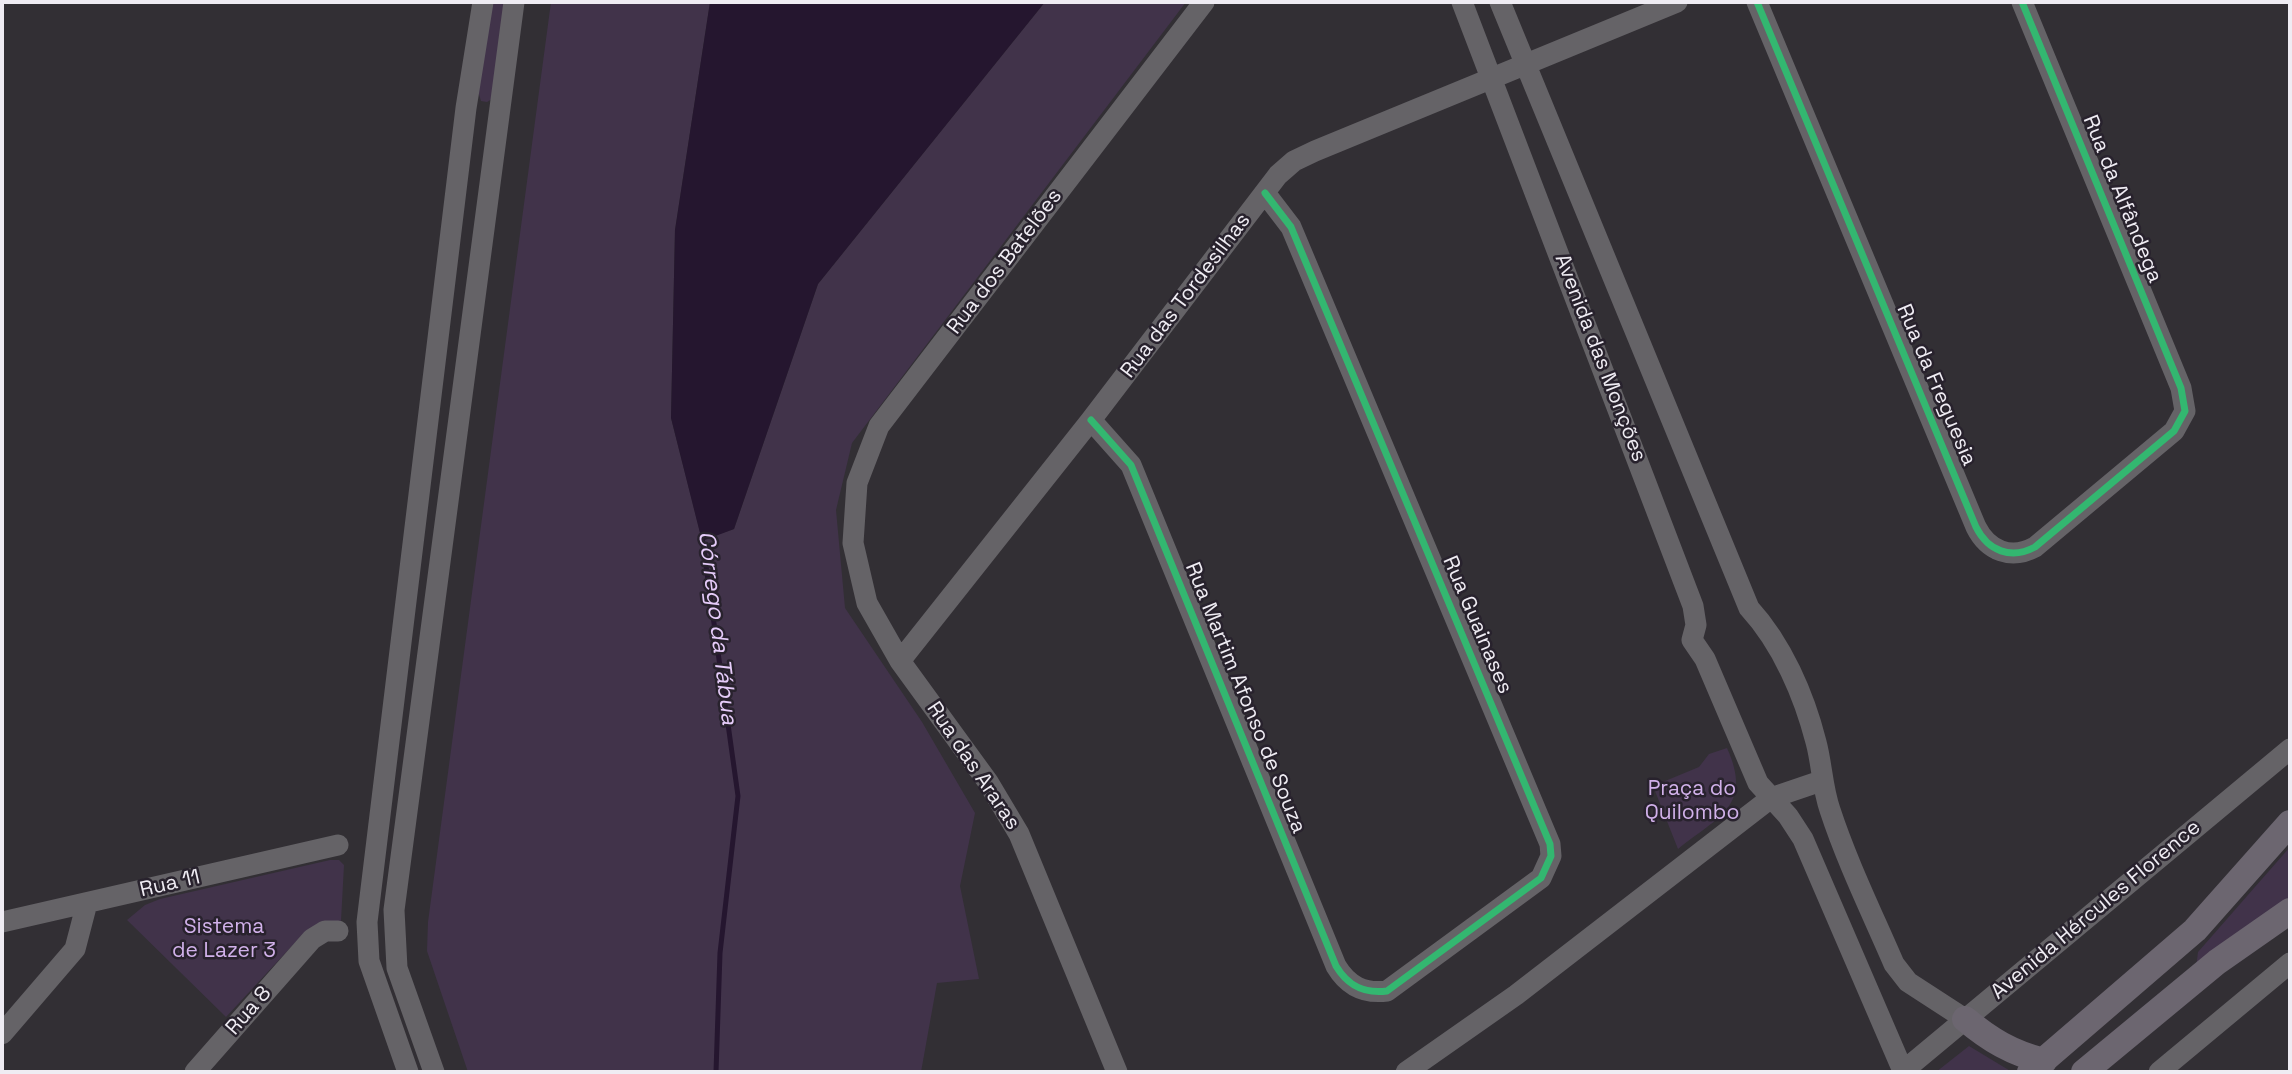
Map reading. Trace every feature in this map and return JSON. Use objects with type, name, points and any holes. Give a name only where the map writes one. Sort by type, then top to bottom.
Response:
[{"type":"main road","points":[[1965,1019],[1991,1041],[2037,1067],[2195,930],[2290,823]]},
{"type":"main road","points":[[2084,1072],[2217,962],[2290,911]]},
{"type":"street","points":[[408,1072],[369,961],[366,922],[466,108],[483,2]]},
{"type":"street","points":[[434,1072],[397,968],[394,910],[514,2]]},
{"type":"street","name":"Rua dos Batelões","points":[[853,543],[858,483],[879,426],[1204,2]]},
{"type":"street","name":"Avenida das Monções","points":[[1462,2],[1693,606],[1696,625],[1692,640],[1705,659],[1758,783],[1788,816],[1803,839],[1903,1072]]},
{"type":"street","name":"Avenida das Monções","points":[[1500,2],[1749,608],[1770,634],[1793,679],[1816,741],[1821,781],[1830,813],[1894,964],[1908,982],[1965,1019]]},
{"type":"street","name":"Rua das Tordesilhas","points":[[900,661],[1091,420],[1278,175],[1294,161],[1492,76],[1677,2]]},
{"type":"street","name":"Rua da Freguesia","points":[[1757,2],[1976,527],[1990,547],[2012,554],[2035,547],[2174,431],[2185,411]]},
{"type":"street","name":"Rua da Alfândega","points":[[2022,2],[2181,388],[2185,411]]},
{"type":"street","points":[[466,108],[498,115]]},
{"type":"street","name":"Rua Guainases","points":[[1265,193],[1291,226],[1550,844],[1548,868],[1532,886],[1387,991],[1363,990]]},
{"type":"street","name":"Rua Martim Afonso de Souza","points":[[1091,420],[1131,465],[1336,966],[1352,985],[1363,990]]},
{"type":"street","name":"Rua das Araras","points":[[853,543],[867,603],[900,661],[988,782],[1014,825],[1117,1072]]},
{"type":"street","name":"Avenida Hércules Florence","points":[[1903,1072],[2290,749]]},
{"type":"street","points":[[1406,1072],[1516,995],[1771,799],[1821,781]]},
{"type":"street","name":"Rua 11","points":[[2,922],[338,845]]},
{"type":"street","points":[[2,1034],[75,948],[87,903]]},
{"type":"street","name":"Rua 8","points":[[195,1072],[312,939],[325,931],[338,931]]},
{"type":"street","points":[[2159,1072],[2290,963]]},
{"type":"green space","points":[[491,2],[507,2],[492,99],[487,102],[481,101],[478,91]]},
{"type":"green space","points":[[551,2],[710,2],[675,230],[671,418],[702,540],[734,529],[818,284],[1045,2],[1186,2],[852,443],[836,510],[845,608],[922,722],[975,813],[960,886],[979,979],[937,983],[921,1072],[468,1072],[427,951],[428,922]]},
{"type":"green space","name":"Praça do Quilombo","points":[[1727,748],[1734,768],[1734,797],[1718,818],[1678,849],[1653,786],[1699,767],[1709,754]]},
{"type":"green space","points":[[2290,847],[2290,898],[2196,968],[2198,952]]},
{"type":"green space","name":"Sistema de Lazer 3","points":[[339,860],[344,865],[341,921],[304,933],[226,1017],[127,920],[145,905],[160,899]]},
{"type":"green space","points":[[1969,1046],[2012,1072],[1936,1072]]},
{"type":"shaded area","points":[[710,2],[1045,2],[818,284],[734,529],[702,541],[671,418],[675,230]]},
{"type":"waterway","name":"Córrego da Tábua","points":[[702,537],[738,796],[720,953],[716,1072]]},
{"type":"cycle path","points":[[1757,2],[1976,527],[1987,542],[2009,553],[2035,547],[2174,431],[2185,411],[2181,388],[2022,2]]},
{"type":"cycle path","points":[[1091,420],[1131,465],[1336,966],[1346,979],[1357,987],[1371,991],[1387,991],[1541,878],[1551,856],[1550,844],[1291,227],[1265,193]]}]
